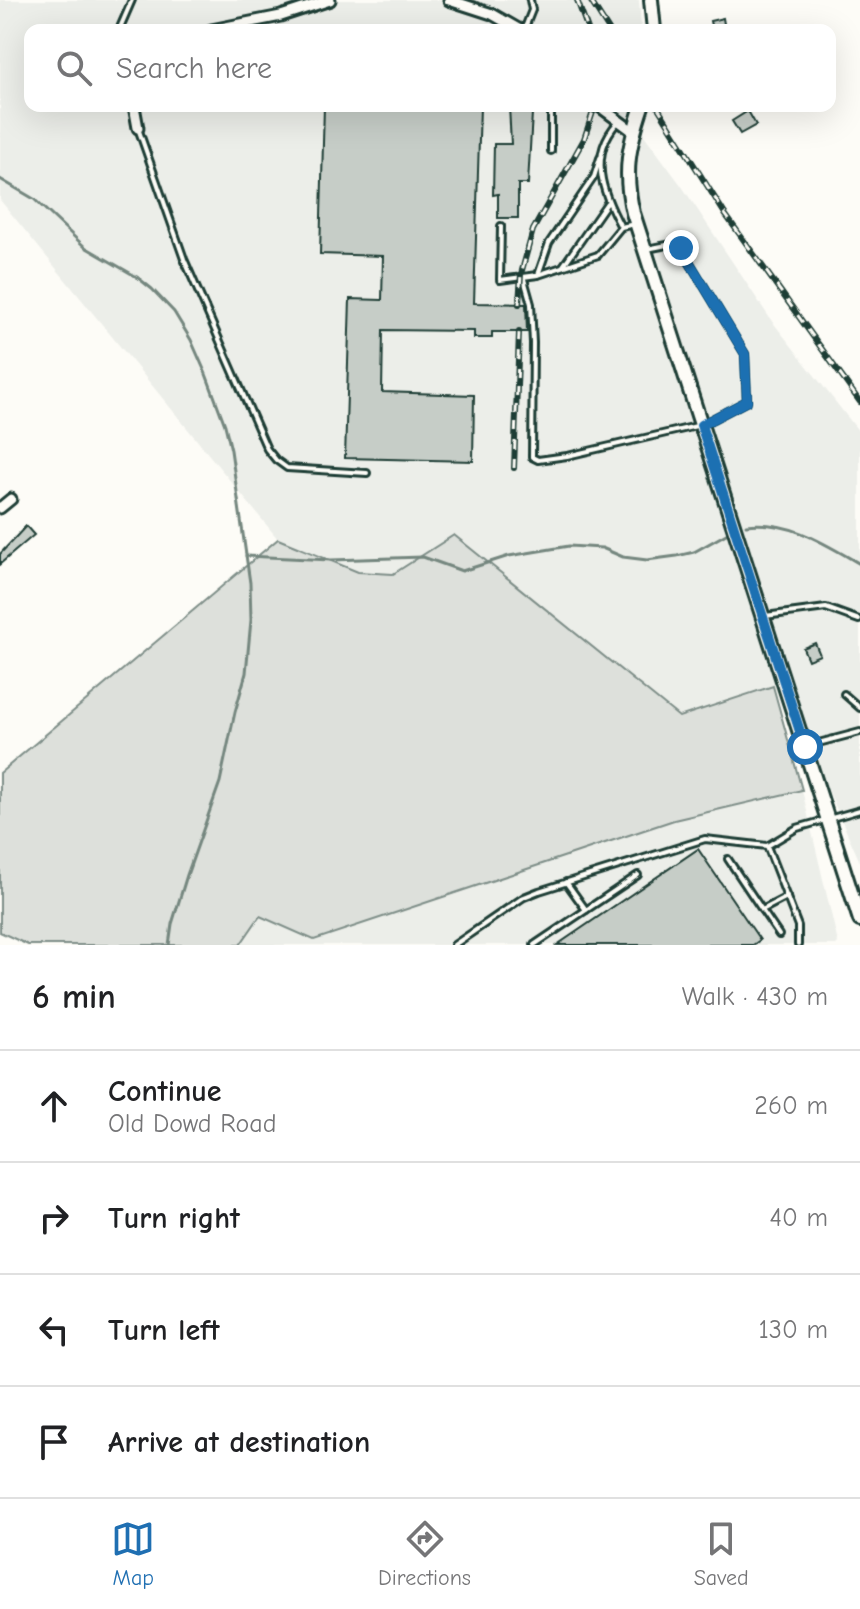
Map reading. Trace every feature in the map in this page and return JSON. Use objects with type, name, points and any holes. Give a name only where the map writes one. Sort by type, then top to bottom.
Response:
[{"type":"street","points":[[241,24],[281,16],[327,0]]},
{"type":"street","points":[[449,0],[492,14],[511,24]]},
{"type":"street","points":[[651,0],[653,24]]},
{"type":"street","points":[[135,112],[138,128]]},
{"type":"street","points":[[606,112],[634,132]]},
{"type":"street","points":[[640,112],[626,175],[637,224],[860,920]]},
{"type":"street","points":[[0,508],[11,499]]},
{"type":"lane","points":[[122,24],[132,0]]},
{"type":"lane","points":[[525,24],[532,10],[530,0]]},
{"type":"lane","points":[[551,112],[551,151]]},
{"type":"lane","points":[[538,275],[549,243],[594,177],[602,143],[618,122]]},
{"type":"lane","points":[[138,128],[190,273],[267,449],[287,468],[367,473]]},
{"type":"lane","points":[[600,158],[607,203],[621,227]]},
{"type":"lane","points":[[561,268],[607,203]]},
{"type":"lane","points":[[501,226],[500,280],[524,279],[598,255],[621,227],[637,224]]},
{"type":"lane","points":[[524,279],[531,304],[533,330],[532,457],[538,460],[567,456],[701,425],[747,401],[745,354],[681,248],[672,244],[645,250]]},
{"type":"lane","points":[[762,616],[826,608],[859,620]]},
{"type":"lane","points":[[844,694],[860,708]]},
{"type":"lane","points":[[805,747],[860,732]]},
{"type":"lane","points":[[454,945],[524,897],[566,882],[705,839],[767,846],[797,828],[860,810]]},
{"type":"lane","points":[[767,846],[798,926],[798,945]]},
{"type":"lane","points":[[728,859],[779,935]]},
{"type":"lane","points":[[534,945],[638,875]]},
{"type":"lane","points":[[566,882],[586,910]]},
{"type":"lane","points":[[762,910],[787,897]]},
{"type":"shaded area","points":[[0,0],[639,0],[641,24],[24,24],[24,112],[644,112],[644,135],[771,320],[860,433],[860,862],[822,776],[790,678],[680,717],[454,535],[393,574],[358,572],[278,539],[0,200]]},
{"type":"shaded area","points":[[454,535],[679,717],[773,686],[802,790],[674,820],[314,940],[260,916],[240,945],[28,945],[0,932],[0,773],[278,539],[358,572],[393,574]]},
{"type":"shaded area","points":[[802,790],[836,945],[240,945],[260,916]]},
{"type":"building","points":[[723,18],[724,24],[711,24],[710,21]]},
{"type":"building","points":[[324,112],[480,112],[474,303],[526,304],[527,332],[492,332],[492,338],[474,338],[474,331],[383,330],[382,392],[474,395],[473,461],[345,458],[350,299],[382,300],[383,256],[320,254]]},
{"type":"building","points":[[509,112],[532,113],[528,184],[518,184],[518,218],[498,218],[498,194],[493,195],[494,144],[511,144]]},
{"type":"building","points":[[749,112],[756,125],[740,134],[732,121]]},
{"type":"building","points":[[26,526],[34,535],[0,564],[0,554]]},
{"type":"building","points":[[815,643],[820,655],[808,660],[803,648]]},
{"type":"building","points":[[698,849],[760,940],[753,945],[557,945]]},
{"type":"waterway","points":[[0,179],[34,199],[85,247],[137,277],[174,312],[206,374],[231,450],[250,583],[251,620],[246,673],[220,782],[187,875],[169,945]]},
{"type":"waterway","points":[[746,525],[777,526],[806,535],[860,564]]},
{"type":"waterway","points":[[246,556],[331,560],[423,557],[462,571],[509,556],[569,546],[602,548],[623,557],[647,560],[677,556],[694,552],[728,533]]},
{"type":"railway","points":[[577,0],[586,24]]},
{"type":"railway","points":[[590,0],[605,24]]},
{"type":"railway","points":[[519,304],[521,274],[533,230],[584,139],[593,112]]},
{"type":"railway","points":[[661,112],[725,214],[860,402]]},
{"type":"railway","points":[[514,468],[519,332]]},
{"type":"route","points":[[681,248],[745,354],[747,401],[701,425],[805,747]]}]
